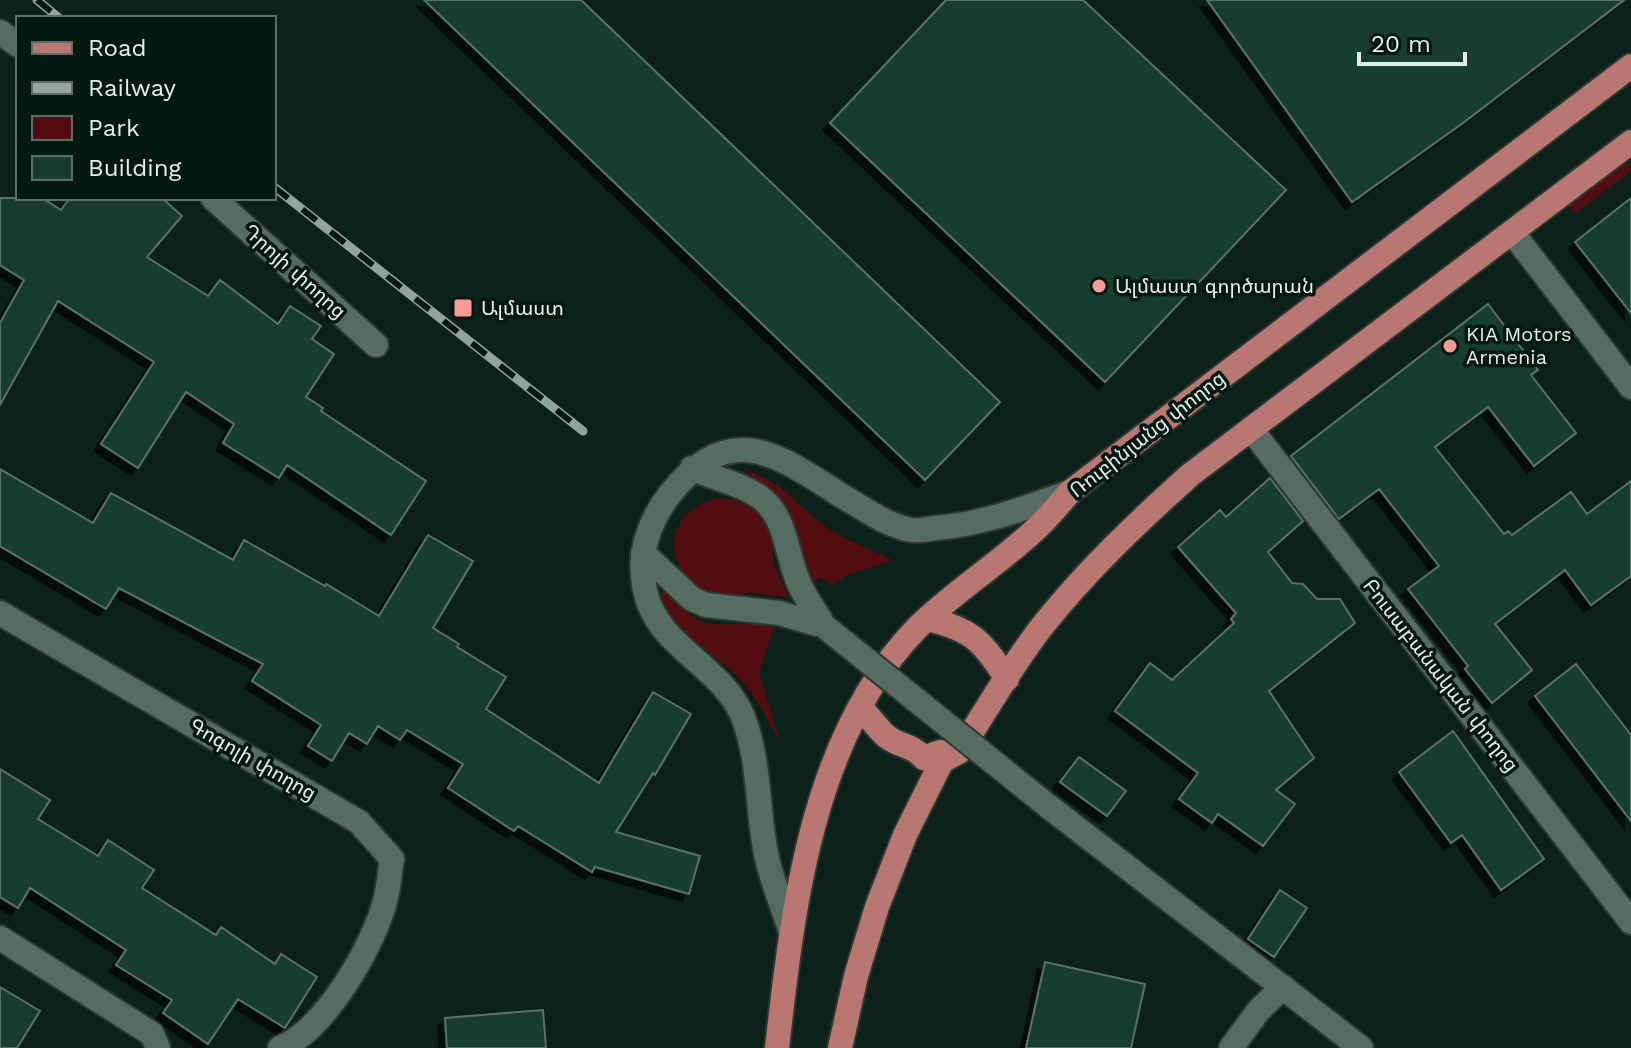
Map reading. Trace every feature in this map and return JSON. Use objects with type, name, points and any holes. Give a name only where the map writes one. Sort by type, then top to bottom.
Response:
[{"type":"main road","name":"Ռուբինյանց փողոց","points":[[777,1048],[790,929],[820,797],[860,707],[884,665],[927,619],[1036,529],[1070,492],[1631,66]]},
{"type":"main road","points":[[840,1048],[856,976],[877,907],[905,835],[942,761],[959,752],[1043,626],[1125,534],[1190,475],[1631,142]]},
{"type":"main road","points":[[927,619],[957,625],[986,647],[1007,679]]},
{"type":"main road","points":[[860,707],[884,734],[899,744],[913,746],[924,758],[940,752],[942,761]]},
{"type":"street","name":"Դրոյի փողոց","points":[[215,200],[376,345]]},
{"type":"street","points":[[1512,232],[1631,387]]},
{"type":"street","name":"Բուսաբանական փողոց","points":[[1251,429],[1631,922]]},
{"type":"street","points":[[790,929],[766,855],[754,754],[743,717],[731,693],[666,634],[645,593],[643,553],[646,538],[666,500],[692,468],[730,448],[752,449],[774,457],[880,520],[913,530],[953,527],[999,517],[1070,492]]},
{"type":"street","points":[[692,468],[740,486],[764,500],[782,529],[799,584],[824,626],[1048,806],[1361,1048]]},
{"type":"street","points":[[643,553],[692,599],[706,605],[779,613],[824,626]]},
{"type":"street","name":"Գոգոլի փողոց","points":[[0,613],[359,822],[392,859],[386,899],[355,971],[320,1018],[280,1048]]},
{"type":"street","points":[[0,938],[152,1034],[158,1048]]},
{"type":"street","points":[[1231,1048],[1259,1010],[1283,987]]},
{"type":"green space","points":[[1625,157],[1631,171],[1574,214],[1565,201]]},
{"type":"green space","points":[[751,472],[780,488],[829,529],[893,560],[848,575],[831,585],[820,577],[816,581],[806,578],[793,520],[783,505],[740,475]]},
{"type":"green space","points":[[717,498],[743,504],[764,519],[771,536],[775,568],[789,598],[751,593],[728,597],[709,595],[684,575],[675,555],[674,544],[679,526],[692,510]]},
{"type":"green space","points":[[661,590],[702,621],[777,627],[772,633],[759,673],[781,745],[748,688],[683,629],[665,604]]},
{"type":"building","points":[[424,0],[581,0],[1000,402],[925,480]]},
{"type":"building","name":"Ալմաստ գործարան","points":[[946,0],[1083,0],[1286,190],[1105,382],[830,123]]},
{"type":"building","points":[[1207,0],[1624,0],[1463,123],[1352,202]]},
{"type":"building","points":[[0,198],[45,200],[61,210],[68,200],[164,200],[182,216],[147,257],[208,296],[220,280],[278,324],[290,306],[321,326],[312,339],[334,354],[306,397],[323,408],[321,411],[426,481],[391,535],[287,465],[279,478],[223,443],[234,424],[186,392],[138,468],[101,444],[154,362],[58,301],[0,405],[0,323],[24,280],[0,265]]},
{"type":"building","points":[[1631,198],[1631,313],[1575,242]]},
{"type":"building","points":[[1488,304],[1538,370],[1531,375],[1576,433],[1534,466],[1488,407],[1435,447],[1504,534],[1508,531],[1512,535],[1571,492],[1587,514],[1631,481],[1631,576],[1591,605],[1565,570],[1495,624],[1532,670],[1492,703],[1465,669],[1468,666],[1408,589],[1439,566],[1379,489],[1339,519],[1291,456]]},
{"type":"building","points":[[0,469],[93,523],[111,493],[233,560],[244,540],[379,616],[428,535],[473,561],[433,628],[506,677],[486,709],[599,783],[653,692],[691,714],[616,832],[700,856],[689,894],[595,867],[592,872],[518,826],[514,831],[448,788],[463,764],[407,730],[400,740],[378,726],[367,744],[349,733],[332,761],[308,746],[321,725],[252,681],[263,664],[119,588],[106,609],[0,546]]},
{"type":"building","points":[[1270,478],[1303,521],[1268,552],[1292,583],[1303,584],[1317,599],[1340,599],[1355,623],[1269,691],[1314,758],[1276,790],[1295,804],[1263,846],[1218,814],[1212,823],[1179,799],[1198,773],[1115,711],[1150,663],[1172,680],[1234,623],[1231,619],[1236,613],[1178,547],[1220,510],[1226,517]]},
{"type":"building","points":[[1576,664],[1631,735],[1631,821],[1535,696]]},
{"type":"building","points":[[1453,731],[1544,859],[1501,890],[1462,835],[1451,843],[1399,772]]},
{"type":"building","points":[[1079,757],[1126,791],[1107,816],[1060,782]]},
{"type":"building","points":[[0,769],[50,800],[38,819],[98,856],[108,840],[154,870],[142,888],[216,935],[221,927],[275,964],[281,954],[317,977],[285,1028],[238,999],[208,1044],[163,1013],[172,1000],[116,965],[126,950],[30,888],[18,908],[0,897]]},
{"type":"building","points":[[1280,890],[1307,908],[1274,957],[1248,939]]},
{"type":"building","points":[[1045,962],[1145,984],[1131,1048],[1026,1048]]},
{"type":"building","points":[[0,987],[40,1011],[17,1048],[0,1048]]},
{"type":"building","points":[[543,1010],[546,1048],[447,1048],[445,1018]]},
{"type":"railway","points":[[37,0],[57,16]]},
{"type":"railway","points":[[276,189],[583,431]]},
{"type":"place","name":"Ալմաստ գործարան","points":[[1099,286]]},
{"type":"place","name":"Ալմաստ","points":[[463,308]]},
{"type":"place","name":"KIA Motors Armenia","points":[[1450,346]]}]
